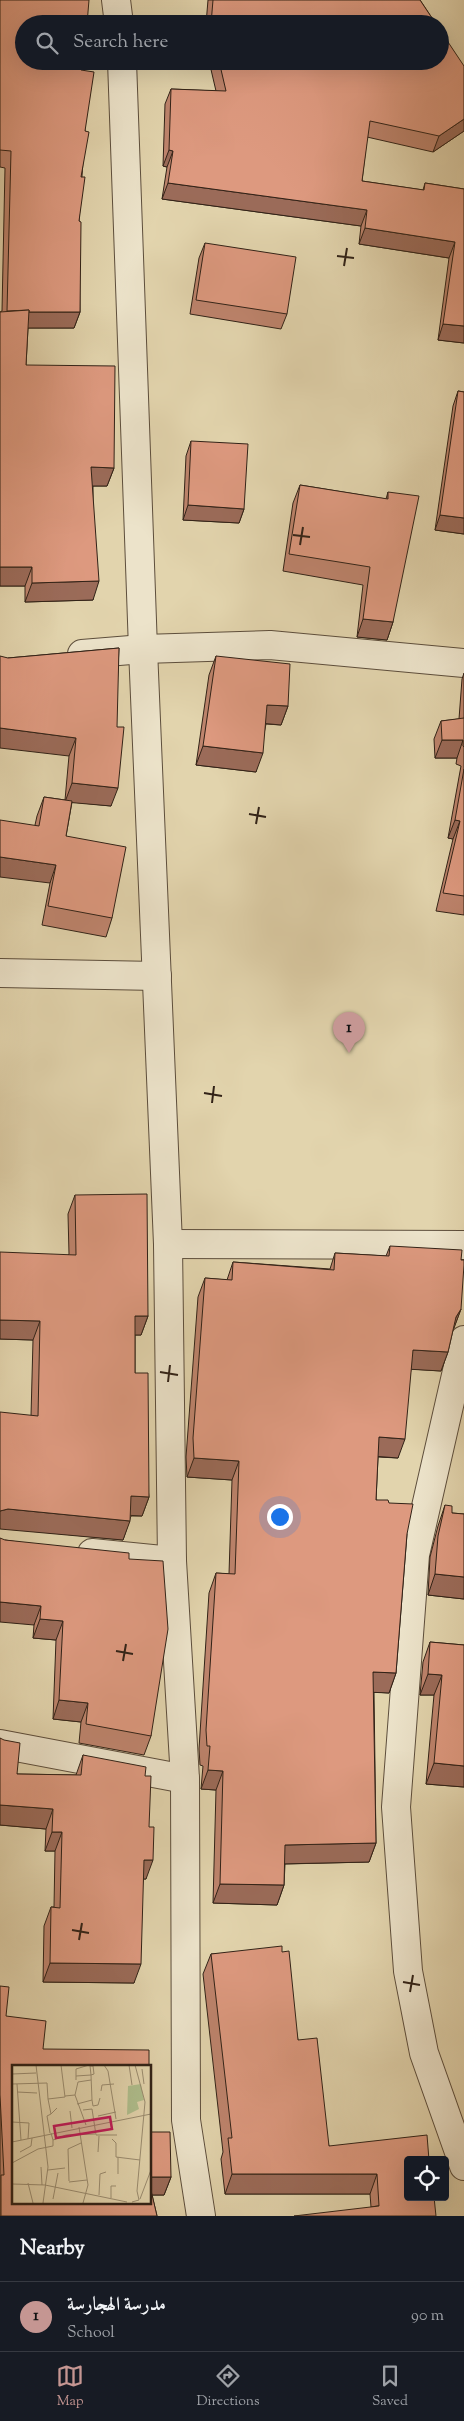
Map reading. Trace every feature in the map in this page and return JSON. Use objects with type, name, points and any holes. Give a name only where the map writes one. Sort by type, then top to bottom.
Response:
[{"type":"street","points":[[116,0],[118,15]]},
{"type":"street","points":[[122,70],[143,649],[168,1244],[172,1560],[185,1779],[186,2120],[201,2216]]},
{"type":"street","points":[[57,656],[143,649],[270,645],[464,664]]},
{"type":"street","points":[[0,972],[157,976]]},
{"type":"street","points":[[168,1244],[464,1245]]},
{"type":"street","points":[[464,1340],[415,1555],[396,1807],[410,1980],[424,2053],[464,2166]]},
{"type":"street","points":[[67,1550],[172,1560]]},
{"type":"street","points":[[0,1744],[185,1779]]},
{"type":"building","points":[[0,0],[89,0],[88,15],[15,15],[15,70],[81,70],[94,72],[85,131],[89,132],[81,177],[85,177],[79,221],[81,222],[80,312],[7,311],[11,151],[0,150]]},
{"type":"building","points":[[213,0],[420,0],[430,15],[212,15]]},
{"type":"building","points":[[449,44],[464,66],[464,119],[439,136],[370,121],[362,181],[424,190],[425,183],[464,189],[464,326],[443,324],[455,242],[365,228],[367,210],[168,183],[173,151],[169,150],[171,89],[226,91],[221,70],[449,70]]},
{"type":"building","points":[[205,243],[296,257],[287,314],[196,300]]},
{"type":"building","points":[[29,310],[26,365],[115,366],[114,468],[91,467],[99,581],[32,583],[32,567],[0,567],[0,312]]},
{"type":"building","points":[[458,391],[464,392],[464,518],[440,515]]},
{"type":"building","points":[[191,441],[248,444],[244,509],[188,505]]},
{"type":"building","points":[[300,485],[388,499],[388,492],[419,496],[393,622],[363,619],[370,567],[289,554]]},
{"type":"building","points":[[119,648],[117,727],[124,727],[118,788],[72,783],[76,738],[0,728],[0,656],[8,658]]},
{"type":"building","points":[[216,656],[290,664],[288,706],[267,705],[263,753],[203,746]]},
{"type":"building","points":[[464,718],[464,747],[463,740],[442,740],[441,721]]},
{"type":"building","points":[[464,769],[464,896],[443,893],[460,821],[455,820]]},
{"type":"building","points":[[44,797],[72,801],[66,836],[126,847],[112,918],[48,906],[56,865],[0,857],[0,820],[39,826]]},
{"type":"building","points":[[147,1194],[148,1316],[135,1316],[135,1373],[148,1373],[149,1497],[131,1496],[130,1521],[8,1509],[0,1511],[0,1412],[38,1416],[40,1321],[0,1320],[0,1252],[76,1255],[75,1195]]},
{"type":"building","points":[[390,1246],[462,1250],[461,1260],[464,1260],[464,1265],[461,1309],[456,1317],[448,1352],[413,1350],[405,1439],[379,1437],[376,1500],[388,1500],[389,1503],[413,1504],[407,1534],[396,1673],[373,1672],[376,1843],[285,1845],[284,1885],[220,1884],[223,1771],[208,1770],[210,1746],[207,1746],[206,1730],[216,1573],[235,1574],[239,1461],[194,1458],[193,1438],[205,1278],[232,1280],[233,1262],[334,1270],[335,1253],[389,1256]]},
{"type":"building","points":[[445,1505],[452,1506],[452,1513],[464,1514],[464,1577],[435,1574],[438,1536]]},
{"type":"building","points":[[0,1538],[129,1553],[129,1559],[163,1561],[168,1629],[151,1736],[86,1724],[88,1703],[59,1700],[63,1621],[40,1619],[41,1606],[0,1602]]},
{"type":"building","points":[[430,1642],[464,1645],[464,1766],[434,1763],[442,1675],[428,1674]]},
{"type":"building","points":[[0,1738],[20,1743],[17,1774],[81,1775],[83,1755],[146,1767],[145,1776],[151,1776],[149,1827],[154,1827],[153,1860],[144,1860],[141,1964],[50,1963],[51,1907],[60,1908],[62,1832],[52,1832],[53,1809],[0,1805]]},
{"type":"building","points":[[282,1946],[282,1952],[289,1951],[298,2040],[317,2038],[329,2146],[427,2135],[429,2156],[404,2156],[404,2201],[434,2201],[436,2216],[294,2216],[379,2206],[377,2174],[232,2174],[228,2138],[232,2138],[211,1954]]},
{"type":"building","points":[[0,1986],[9,1987],[6,2016],[46,2021],[43,2049],[149,2050],[149,2065],[12,2065],[12,2204],[151,2204],[151,2190],[157,2216],[1,2216],[1,2175],[4,2175],[0,2095]]},
{"type":"building","points":[[151,2132],[170,2132],[171,2177],[151,2177]]},
{"type":"place","name":"مدرسة الهجارسة","points":[[349,1053]]}]
